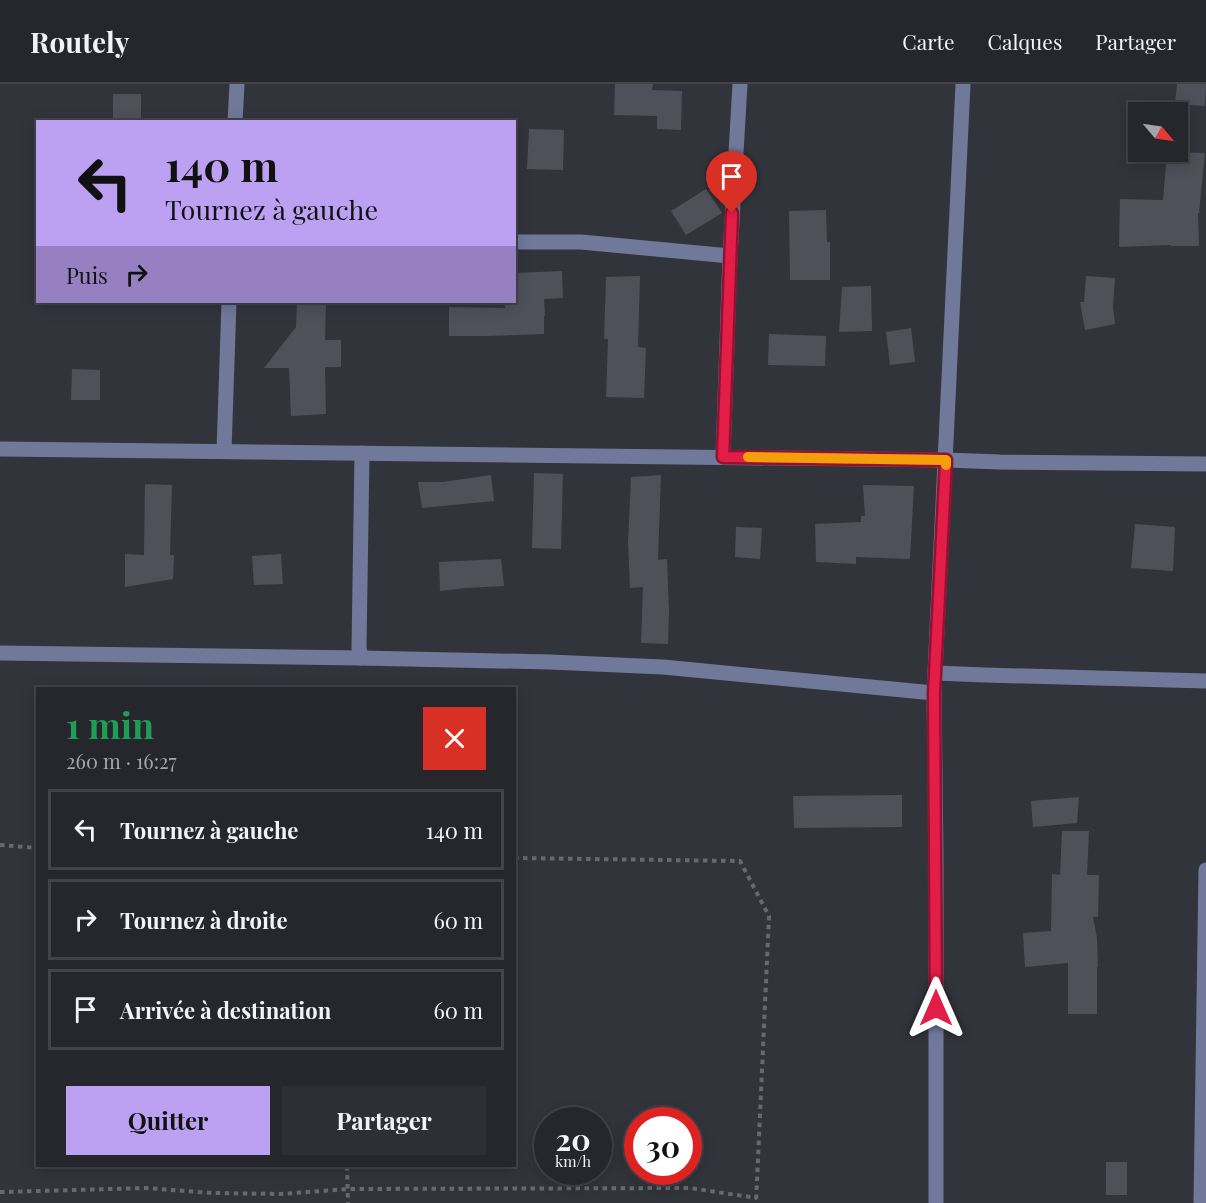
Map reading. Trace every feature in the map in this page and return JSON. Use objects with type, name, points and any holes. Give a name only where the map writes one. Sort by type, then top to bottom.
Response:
[{"type":"street","points":[[235,120],[237,84]]},
{"type":"street","points":[[723,457],[730,256],[740,84]]},
{"type":"street","points":[[936,1203],[934,693],[963,84]]},
{"type":"street","points":[[516,242],[581,242],[730,256]]},
{"type":"street","points":[[224,451],[229,303]]},
{"type":"street","points":[[0,449],[1206,464]]},
{"type":"street","points":[[361,658],[359,648],[362,453]]},
{"type":"street","points":[[0,652],[550,662],[663,667],[934,693]]},
{"type":"street","points":[[936,673],[1206,681]]},
{"type":"street","points":[[1202,1203],[1206,870]]},
{"type":"path","points":[[0,845],[36,848]]},
{"type":"path","points":[[0,1192],[146,1188],[212,1193],[281,1194],[348,1189],[690,1188],[757,1200],[769,916],[740,861],[516,858]]},
{"type":"path","points":[[347,1167],[348,1203]]},
{"type":"building","points":[[615,84],[653,84],[652,90],[682,91],[681,130],[657,129],[657,116],[614,115]]},
{"type":"building","points":[[1177,84],[1206,84],[1205,106],[1175,102]]},
{"type":"building","points":[[113,94],[141,94],[141,120],[113,120]]},
{"type":"building","points":[[529,129],[564,130],[563,170],[527,169]]},
{"type":"building","points":[[1188,153],[1205,153],[1198,213],[1199,246],[1119,247],[1120,199],[1163,200],[1166,162],[1188,162]]},
{"type":"building","points":[[706,189],[722,213],[686,235],[671,211]]},
{"type":"building","points":[[826,210],[827,242],[830,242],[830,280],[790,280],[789,211]]},
{"type":"building","points":[[562,271],[563,298],[544,299],[544,334],[449,336],[449,307],[505,308],[504,303],[516,303],[516,273]]},
{"type":"building","points":[[640,276],[638,347],[646,348],[644,398],[606,397],[608,339],[604,339],[606,277]]},
{"type":"building","points":[[1086,276],[1115,278],[1113,307],[1115,324],[1085,330],[1080,302],[1084,302]]},
{"type":"building","points":[[871,286],[872,331],[839,332],[842,287]]},
{"type":"building","points":[[297,303],[326,303],[325,340],[341,340],[341,367],[325,367],[326,414],[291,416],[289,368],[264,368],[296,327]]},
{"type":"building","points":[[911,328],[915,362],[890,365],[886,332]]},
{"type":"building","points":[[769,334],[826,336],[825,366],[768,365]]},
{"type":"building","points":[[72,369],[100,370],[100,400],[71,400]]},
{"type":"building","points":[[534,473],[563,474],[561,549],[532,548]]},
{"type":"building","points":[[491,475],[494,501],[422,508],[418,482],[443,482]]},
{"type":"building","points":[[661,475],[658,560],[667,559],[668,644],[641,643],[643,587],[630,588],[628,542],[631,477]]},
{"type":"building","points":[[145,484],[172,485],[170,555],[174,555],[173,579],[125,587],[125,554],[144,555]]},
{"type":"building","points":[[863,485],[914,486],[910,559],[856,557],[856,564],[816,562],[815,524],[861,522],[861,516],[865,516]]},
{"type":"building","points":[[1135,524],[1175,527],[1173,571],[1131,568]]},
{"type":"building","points":[[736,527],[762,528],[760,559],[735,557]]},
{"type":"building","points":[[281,554],[283,584],[254,585],[252,556]]},
{"type":"building","points":[[501,559],[504,586],[440,591],[439,562]]},
{"type":"building","points":[[902,795],[902,827],[794,828],[793,796]]},
{"type":"building","points":[[1079,797],[1077,823],[1033,827],[1031,801]]},
{"type":"building","points":[[1062,831],[1089,831],[1087,875],[1099,875],[1098,917],[1093,917],[1097,938],[1097,1014],[1068,1014],[1068,963],[1025,967],[1023,933],[1051,931],[1052,874],[1060,875]]},
{"type":"building","points":[[1106,1162],[1127,1162],[1127,1195],[1106,1195]]},
{"type":"slow traffic","points":[[748,457],[946,460],[946,465]]},
{"type":"route","points":[[732,213],[723,457],[946,460],[934,693],[936,1008]]}]
